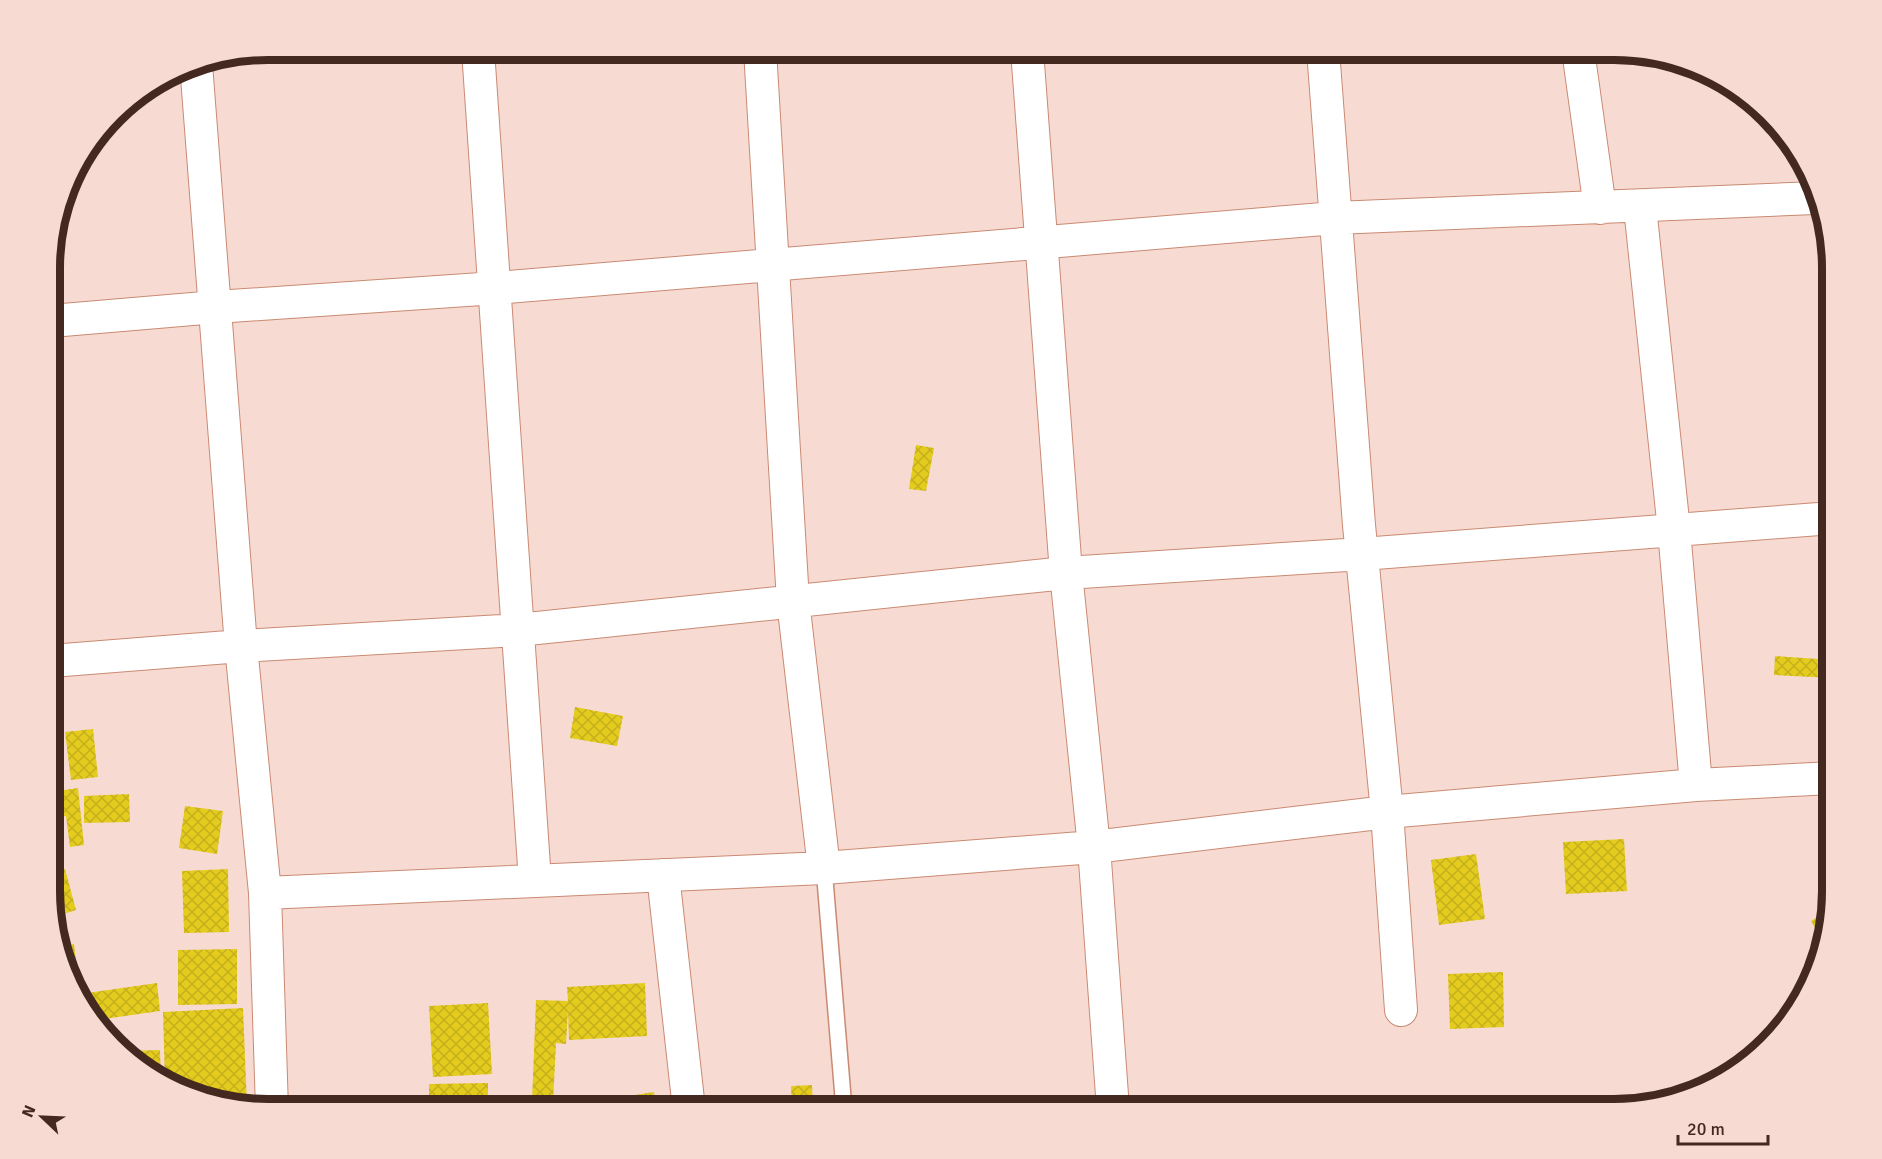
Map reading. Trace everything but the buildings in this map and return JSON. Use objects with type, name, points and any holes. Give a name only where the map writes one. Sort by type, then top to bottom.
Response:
[{"type":"street","points":[[479,60],[535,881]]},
{"type":"street","points":[[761,60],[771,265],[793,601],[824,868]]},
{"type":"street","points":[[1028,60],[1066,573],[1094,848],[1112,1099]]},
{"type":"street","points":[[1324,60],[1362,554],[1387,812],[1401,1010]]},
{"type":"street","points":[[1579,60],[1600,208]]},
{"type":"street","points":[[197,73],[241,646],[265,893],[272,1099]]},
{"type":"street","points":[[60,320],[496,288],[1335,218],[1810,198]]},
{"type":"street","points":[[1640,207],[1674,530],[1696,785]]},
{"type":"street","points":[[60,660],[241,646],[518,630],[1066,573],[1362,554],[1822,519]]},
{"type":"street","points":[[265,893],[824,868],[1094,848],[1387,812],[1696,785],[1822,779]]},
{"type":"street","points":[[663,875],[688,1099]]},
{"type":"lane","points":[[824,868],[843,1099]]}]
